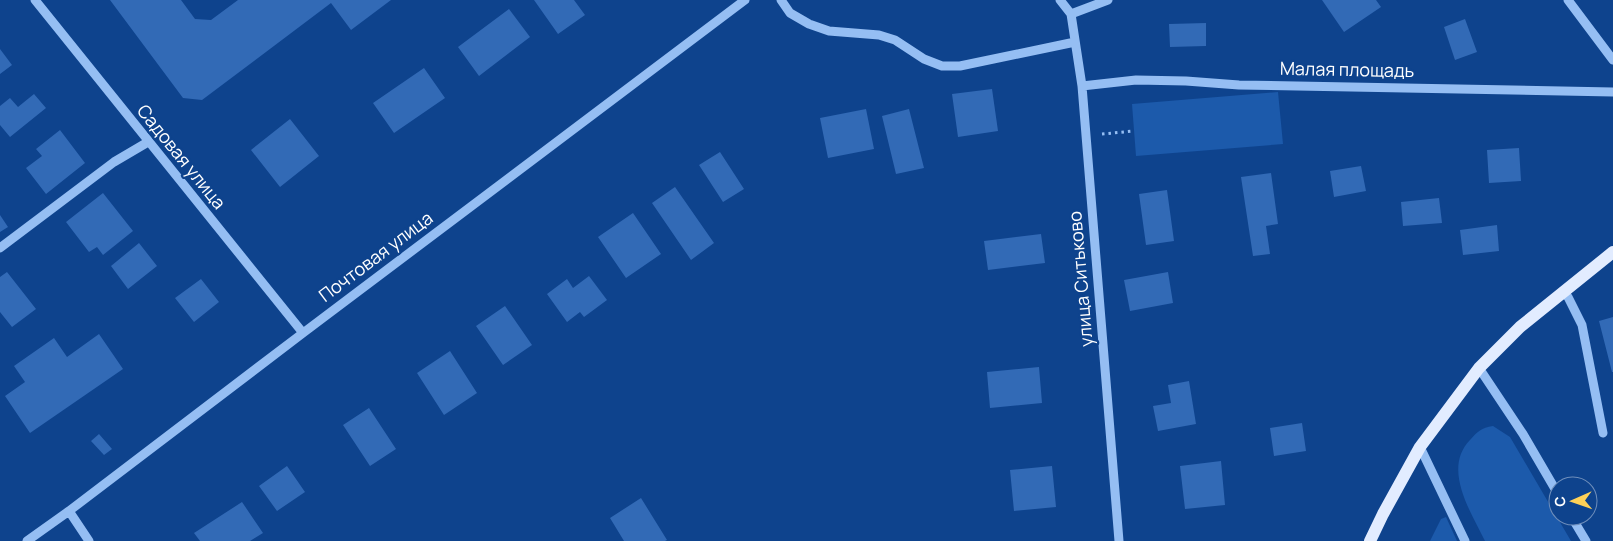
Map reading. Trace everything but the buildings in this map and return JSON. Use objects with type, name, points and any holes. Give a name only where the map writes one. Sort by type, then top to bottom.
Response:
[{"type":"main road","points":[[1370,541],[1382,514],[1420,446],[1479,368],[1520,327],[1613,252]]},
{"type":"street","name":"Садовая улица","points":[[35,0],[303,333]]},
{"type":"street","name":"Почтовая улица","points":[[27,541],[746,0]]},
{"type":"street","points":[[781,0],[790,13],[809,24],[829,31],[879,35],[895,40],[924,59],[942,66],[960,66],[1075,42]]},
{"type":"street","points":[[1060,0],[1071,14],[1108,0]]},
{"type":"street","points":[[1568,0],[1613,60]]},
{"type":"street","name":"улица Ситьково","points":[[1071,14],[1082,86],[1119,541]]},
{"type":"street","name":"Малая площадь","points":[[1082,86],[1136,80],[1240,85],[1613,92]]},
{"type":"street","points":[[0,248],[114,162],[148,142]]},
{"type":"street","points":[[1562,292],[1568,297],[1582,325],[1603,432]]},
{"type":"street","points":[[1479,368],[1548,477]]},
{"type":"street","points":[[1420,446],[1465,541]]},
{"type":"street","points":[[69,511],[89,541]]},
{"type":"street","points":[[1577,526],[1586,541]]},
{"type":"path","points":[[1086,135],[1134,131]]},
{"type":"shaded area","points":[[1278,92],[1283,144],[1136,156],[1132,104]]},
{"type":"shaded area","points":[[1493,426],[1510,437],[1548,502],[1548,526],[1562,526],[1571,541],[1485,541],[1467,504],[1459,477],[1462,451],[1470,440],[1483,429]]},
{"type":"shaded area","points":[[1446,517],[1457,541],[1430,541],[1441,519]]}]
